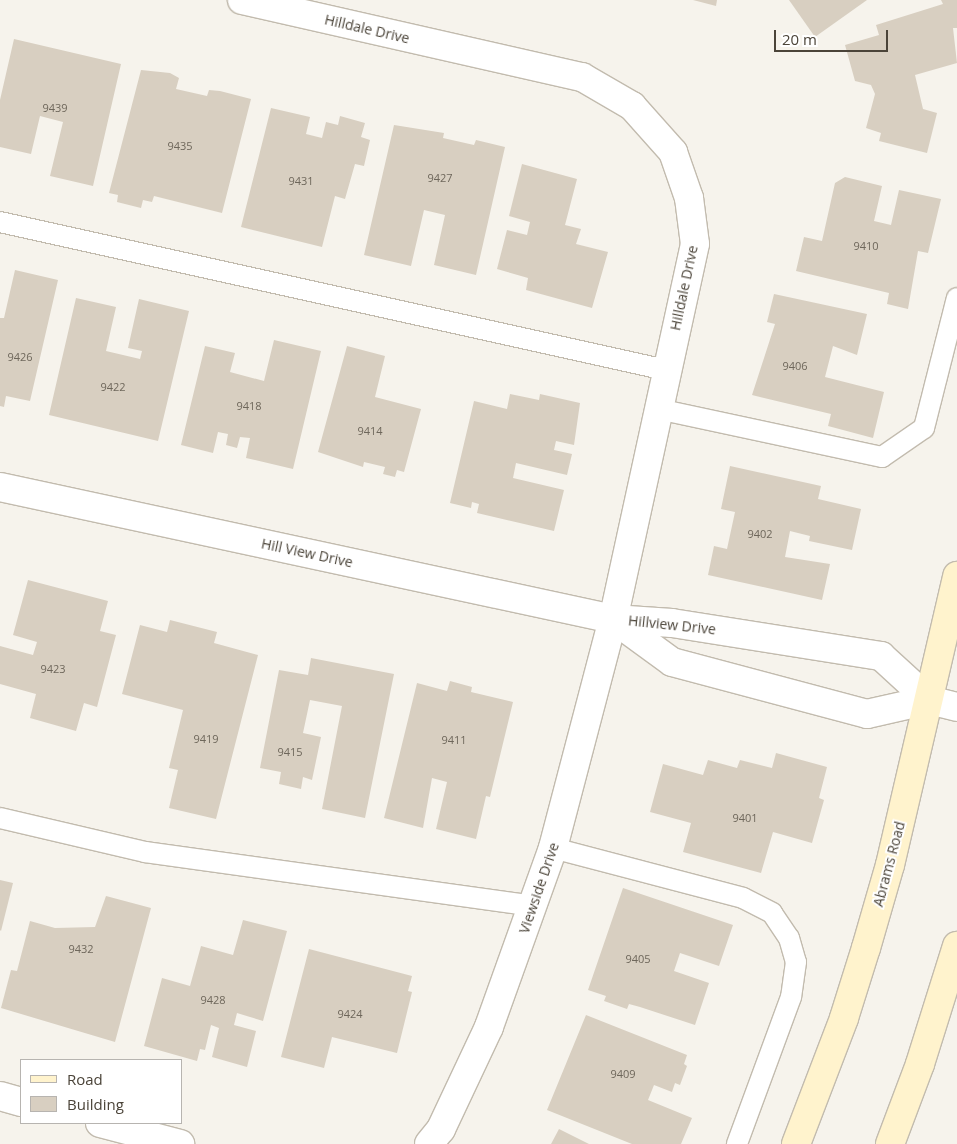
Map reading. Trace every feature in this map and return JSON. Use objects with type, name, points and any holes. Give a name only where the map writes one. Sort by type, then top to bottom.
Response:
[{"type":"main road","name":"Abrams Road","points":[[796,1144],[844,1018],[866,948],[929,700],[957,576]]},
{"type":"main road","points":[[890,1144],[920,1064],[957,946]]},
{"type":"street","name":"Hilldale Drive","points":[[242,0],[582,76],[632,106],[672,152],[689,198],[695,244],[613,620]]},
{"type":"street","name":"Hill View Drive","points":[[0,487],[613,620]]},
{"type":"street","name":"Hillview Drive","points":[[613,620],[672,662],[867,714],[929,700],[957,707]]},
{"type":"street","name":"Hillview Drive","points":[[613,620],[672,622],[881,656],[929,700]]},
{"type":"street","name":"Viewside Drive","points":[[429,1144],[441,1129],[489,1027],[534,906],[554,848],[613,620]]},
{"type":"street","points":[[0,1096],[20,1102]]},
{"type":"street","points":[[104,1124],[180,1144]]},
{"type":"lane","points":[[0,222],[666,370]]},
{"type":"lane","points":[[658,409],[882,457],[924,428],[957,298]]},
{"type":"lane","points":[[0,818],[145,852],[534,906]]},
{"type":"lane","points":[[554,848],[743,898],[772,913],[789,938],[796,962],[791,997],[737,1144]]},
{"type":"building","points":[[693,0],[717,0],[716,6]]},
{"type":"building","points":[[789,0],[867,0],[815,37]]},
{"type":"building","points":[[941,0],[957,0],[957,28],[953,28],[957,63],[915,75],[923,109],[937,113],[927,153],[879,141],[881,133],[866,128],[875,94],[871,85],[855,81],[845,45],[879,35],[876,25],[943,4]]},
{"type":"building","points":[[14,39],[121,64],[93,186],[50,176],[63,122],[40,116],[31,154],[0,147],[0,100]]},
{"type":"building","points":[[141,70],[170,73],[179,78],[176,89],[207,96],[209,90],[220,91],[251,99],[222,213],[154,196],[152,202],[143,200],[141,208],[117,202],[118,195],[109,193]]},
{"type":"building","points":[[271,108],[310,117],[306,134],[322,138],[326,122],[338,125],[340,116],[365,123],[361,137],[370,140],[364,166],[355,164],[345,199],[335,196],[322,247],[241,227]]},
{"type":"building","points":[[394,125],[444,133],[443,138],[474,145],[476,140],[505,147],[476,275],[434,265],[445,215],[424,210],[411,266],[364,255]]},
{"type":"building","points":[[522,164],[577,179],[565,225],[581,229],[576,244],[608,252],[592,308],[526,290],[528,278],[497,269],[507,230],[527,235],[530,222],[509,216]]},
{"type":"building","points":[[845,177],[882,186],[874,221],[891,225],[899,190],[941,199],[928,253],[918,251],[908,309],[887,304],[889,293],[796,271],[804,237],[822,241],[835,183]]},
{"type":"building","points":[[15,270],[58,280],[30,401],[6,396],[4,407],[0,406],[0,318],[4,318]]},
{"type":"building","points":[[774,294],[867,314],[857,355],[833,346],[825,377],[884,392],[873,438],[828,426],[831,414],[752,395],[775,324],[767,322]]},
{"type":"building","points":[[76,298],[116,307],[106,351],[140,359],[142,351],[128,348],[139,299],[189,311],[158,441],[49,415]]},
{"type":"building","points":[[274,340],[321,351],[293,469],[246,458],[250,438],[240,437],[237,448],[226,445],[228,434],[218,432],[213,453],[181,445],[205,346],[235,353],[230,372],[264,381]]},
{"type":"building","points":[[347,346],[385,356],[375,397],[421,409],[404,472],[397,470],[395,477],[383,474],[385,467],[364,462],[363,467],[318,452]]},
{"type":"building","points":[[510,394],[539,400],[540,394],[580,403],[574,445],[556,441],[554,450],[572,454],[567,475],[516,463],[513,478],[564,490],[554,531],[477,513],[479,504],[472,502],[471,508],[450,503],[474,401],[507,409]]},
{"type":"building","points":[[730,466],[821,486],[818,499],[861,509],[852,550],[809,541],[810,536],[790,531],[785,557],[830,564],[822,600],[708,575],[714,546],[727,549],[735,512],[721,509]]},
{"type":"building","points":[[28,580],[108,601],[100,631],[116,635],[97,707],[84,703],[76,731],[30,718],[36,694],[0,684],[0,646],[33,655],[37,642],[13,635]]},
{"type":"building","points":[[170,620],[217,632],[214,643],[258,655],[216,819],[169,808],[178,770],[169,768],[183,710],[122,694],[140,625],[167,632]]},
{"type":"building","points":[[311,658],[394,674],[365,818],[322,809],[342,706],[310,700],[303,733],[321,737],[312,780],[303,777],[301,789],[279,784],[281,772],[260,768],[279,670],[308,675]]},
{"type":"building","points":[[450,681],[472,687],[471,692],[513,702],[490,797],[486,796],[476,839],[436,829],[447,782],[432,778],[423,828],[384,818],[417,683],[447,691]]},
{"type":"building","points":[[776,753],[827,767],[819,798],[824,800],[812,843],[773,832],[761,873],[683,852],[691,823],[650,812],[663,764],[703,775],[708,760],[737,768],[740,760],[772,768]]},
{"type":"building","points":[[0,880],[13,883],[1,931],[0,930]]},
{"type":"building","points":[[623,888],[733,925],[719,966],[680,953],[674,971],[709,983],[695,1025],[629,1004],[627,1009],[604,1001],[606,996],[588,990]]},
{"type":"building","points":[[106,896],[151,908],[115,1042],[1,1008],[11,970],[17,971],[30,921],[55,928],[95,927]]},
{"type":"building","points":[[243,920],[287,931],[263,1021],[237,1013],[234,1025],[256,1031],[247,1067],[212,1057],[219,1028],[211,1025],[205,1050],[200,1049],[197,1061],[144,1046],[162,978],[190,986],[201,946],[233,955]]},
{"type":"building","points":[[309,949],[412,976],[408,991],[412,992],[397,1053],[332,1037],[324,1068],[281,1057]]},
{"type":"building","points":[[586,1015],[687,1055],[684,1064],[687,1066],[680,1085],[675,1083],[672,1092],[654,1085],[648,1100],[692,1118],[681,1144],[632,1144],[547,1110]]},
{"type":"building","points":[[559,1129],[589,1144],[551,1144]]}]
